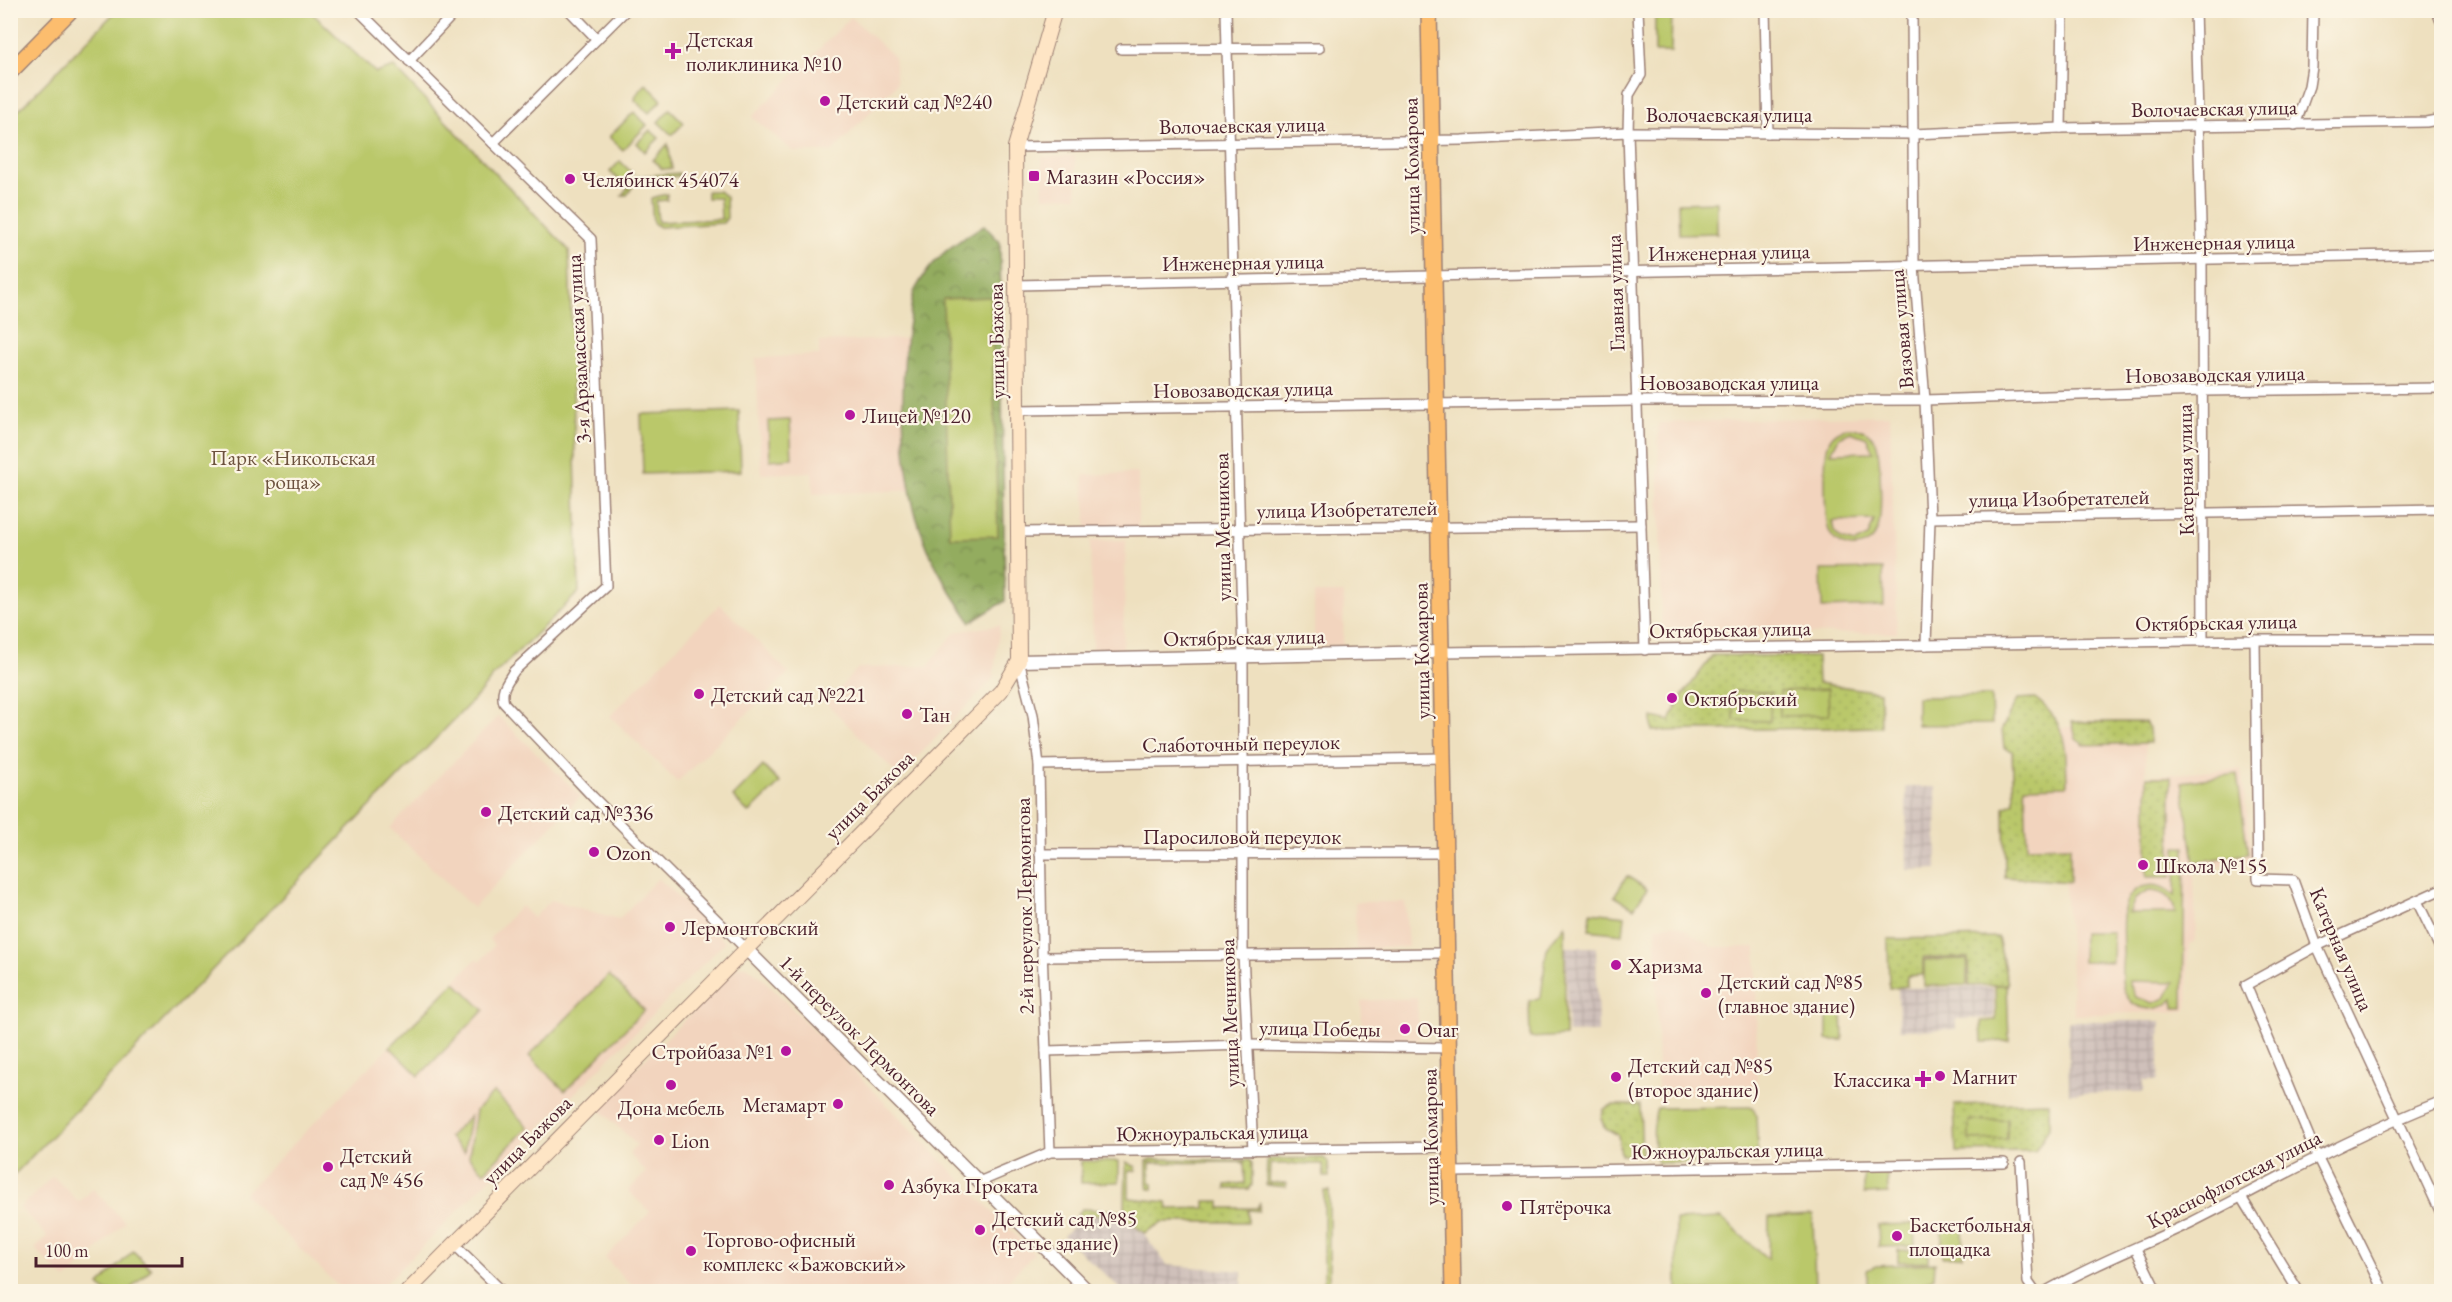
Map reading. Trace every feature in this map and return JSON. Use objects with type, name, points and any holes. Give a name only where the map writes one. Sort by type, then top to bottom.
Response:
[{"type":"main road","points":[[10,72],[71,10]]},
{"type":"main road","name":"улица Бажова","points":[[407,1292],[1001,691],[1019,661],[1015,147],[1055,10]]},
{"type":"main road","name":"улица Комарова","points":[[1429,10],[1453,1292]]},
{"type":"street","name":"3-я Арзамасская улица","points":[[358,10],[591,238],[606,586],[514,672],[504,686],[502,695],[504,703]]},
{"type":"street","points":[[409,60],[457,10]]},
{"type":"street","points":[[569,10],[597,39]]},
{"type":"street","points":[[493,143],[626,10]]},
{"type":"street","name":"улица Мечникова","points":[[1226,10],[1232,143],[1243,657],[1246,1045],[1253,1150]]},
{"type":"street","name":"Главная улица","points":[[1638,10],[1641,75],[1629,94],[1628,132],[1645,650]]},
{"type":"street","points":[[1765,10],[1768,133]]},
{"type":"street","name":"Вязовая улица","points":[[1912,10],[1914,267],[1925,400],[1930,518],[1926,645]]},
{"type":"street","points":[[2061,128],[2064,10]]},
{"type":"street","name":"Катерная улица","points":[[2195,10],[2202,260],[2203,641]]},
{"type":"street","points":[[2295,125],[2312,67],[2313,10]]},
{"type":"street","points":[[2438,10],[2442,20]]},
{"type":"street","points":[[1121,49],[1319,48]]},
{"type":"street","name":"Волочаевская улица","points":[[1015,147],[1432,140],[1628,132],[1912,134],[2061,128],[2426,122],[2442,119]]},
{"type":"street","name":"Инженерная улица","points":[[1016,285],[2442,254]]},
{"type":"street","name":"Новозаводская улица","points":[[1017,410],[1438,403],[1925,400],[2203,390],[2442,388]]},
{"type":"street","name":"улица Изобретателей","points":[[1930,518],[2204,515],[2442,509]]},
{"type":"street","name":"улица Изобретателей","points":[[1018,532],[1440,525],[1641,525]]},
{"type":"street","name":"Катерная улица","points":[[2255,640],[2258,879],[2294,880],[2317,946],[2442,1215]]},
{"type":"street","name":"Октябрьская улица","points":[[1019,661],[1441,652],[2255,640],[2442,640]]},
{"type":"street","name":"2-й переулок Лермонтова","points":[[1019,661],[1034,715],[1039,765],[1042,957],[1050,1152]]},
{"type":"street","name":"1-й переулок Лермонтова","points":[[504,703],[593,797],[1089,1292]]},
{"type":"street","name":"Слаботочный переулок","points":[[1039,765],[1443,758]]},
{"type":"street","name":"Паросиловой переулок","points":[[1040,854],[1445,853]]},
{"type":"street","points":[[2384,1292],[2317,1156],[2246,985],[2317,946],[2442,890]]},
{"type":"street","points":[[2417,901],[2442,952]]},
{"type":"street","points":[[1042,957],[1447,953]]},
{"type":"street","name":"улица Победы","points":[[1046,1051],[1246,1045],[1449,1048]]},
{"type":"street","name":"Краснофлотская улица","points":[[2045,1292],[2062,1281],[2136,1250],[2317,1156],[2398,1118],[2442,1101]]},
{"type":"street","name":"Южноуральская улица","points":[[979,1182],[1050,1152],[1451,1147]]},
{"type":"street","points":[[2021,1162],[2028,1282],[2035,1292]]},
{"type":"street","name":"Южноуральская улица","points":[[1452,1172],[2004,1163]]},
{"type":"street","points":[[2241,1197],[2299,1292]]},
{"type":"street","points":[[454,1244],[503,1292]]},
{"type":"street","points":[[2136,1250],[2157,1292]]},
{"type":"street","points":[[2062,1281],[2067,1292]]},
{"type":"shaded area","name":"Детский сад №240","points":[[851,17],[894,57],[897,84],[832,152],[794,152],[752,117]]},
{"type":"shaded area","points":[[1075,156],[1077,196],[1043,197],[1042,157]]},
{"type":"shaded area","name":"Лицей №120","points":[[939,337],[945,489],[813,494],[812,472],[761,474],[756,358],[819,355],[819,342]]},
{"type":"shaded area","points":[[1890,415],[1897,633],[1662,635],[1658,423]]},
{"type":"shaded area","points":[[1138,473],[1138,528],[1087,528],[1083,475]]},
{"type":"shaded area","points":[[1126,540],[1123,649],[1093,649],[1090,541]]},
{"type":"shaded area","points":[[1314,593],[1344,593],[1343,645],[1314,646]]},
{"type":"shaded area","name":"Детский сад №221","points":[[720,604],[789,673],[677,782],[610,716]]},
{"type":"shaded area","points":[[1000,625],[993,679],[899,776],[826,703],[858,668],[928,666],[955,632]]},
{"type":"shaded area","name":"Детский сад №336","points":[[498,716],[581,796],[473,908],[390,828]]},
{"type":"shaded area","name":"Школа №155","points":[[2072,722],[2145,722],[2146,776],[2241,769],[2253,861],[2194,870],[2196,941],[2189,944],[2187,1011],[2074,1015],[2063,859],[2021,858],[2015,731],[2071,727]]},
{"type":"shaded area","points":[[1906,787],[1936,787],[1937,869],[1907,870]]},
{"type":"shaded area","points":[[658,878],[725,942],[378,1291],[343,1291],[244,1194],[477,958],[480,961],[494,946],[489,939],[521,906],[533,918],[551,900],[619,919]]},
{"type":"shaded area","points":[[1355,902],[1405,902],[1408,947],[1356,949]]},
{"type":"shaded area","name":"Детский сад №85 (главное здание)","points":[[1675,924],[1713,947],[1756,947],[1757,1092],[1658,1095],[1656,926]]},
{"type":"shaded area","points":[[1566,947],[1596,947],[1598,1032],[1568,1033]]},
{"type":"shaded area","points":[[739,966],[747,966],[760,976],[1034,1254],[998,1291],[637,1291],[605,1258],[650,1212],[628,1191],[646,1172],[629,1154],[637,1145],[597,1107]]},
{"type":"shaded area","points":[[1993,987],[1994,1018],[1956,1019],[1956,1029],[1899,1030],[1898,988]]},
{"type":"shaded area","points":[[1417,998],[1419,1039],[1363,1040],[1361,1001]]},
{"type":"shaded area","points":[[2068,1021],[2161,1021],[2158,1081],[2144,1081],[2144,1092],[2069,1093]]},
{"type":"shaded area","points":[[53,1176],[79,1202],[93,1189],[125,1222],[66,1280],[35,1249],[47,1236],[20,1208]]},
{"type":"shaded area","points":[[1088,1215],[1126,1220],[1144,1234],[1167,1265],[1242,1271],[1242,1286],[1237,1292],[1123,1291],[1063,1236],[1081,1218],[1084,1220]]},
{"type":"green space","name":"Парк «Никольская роща»","points":[[117,10],[310,11],[376,73],[394,67],[569,250],[579,592],[493,676],[479,694],[11,1178],[11,118]]},
{"type":"green space","points":[[1655,11],[1672,11],[1671,52],[1655,52]]},
{"type":"green space","points":[[646,84],[662,100],[649,113],[635,100],[636,95]]},
{"type":"green space","points":[[670,109],[684,123],[672,135],[658,122]]},
{"type":"green space","points":[[634,112],[647,125],[623,150],[609,137]]},
{"type":"green space","points":[[650,130],[659,138],[645,152],[637,143]]},
{"type":"green space","points":[[668,144],[672,169],[662,169],[653,160]]},
{"type":"green space","points":[[620,161],[633,174],[623,184],[610,172]]},
{"type":"green space","points":[[679,173],[679,176],[637,180],[627,195],[622,195],[637,176]]},
{"type":"green space","points":[[707,191],[719,191],[726,197],[727,218],[723,223],[660,227],[653,223],[651,198],[667,194],[667,200],[656,201],[658,222],[721,219],[720,198],[707,198]]},
{"type":"green space","points":[[1717,202],[1717,233],[1679,234],[1678,203]]},
{"type":"green space","points":[[984,225],[1000,242],[1005,601],[971,622],[933,561],[916,515],[906,461],[903,401],[906,346],[915,290],[929,268],[945,252]]},
{"type":"green space","points":[[991,297],[998,536],[950,537],[943,299]]},
{"type":"green space","points":[[739,411],[741,471],[643,474],[641,414]]},
{"type":"green space","points":[[790,420],[792,458],[770,460],[768,421]]},
{"type":"green space","points":[[1848,429],[1861,430],[1875,440],[1880,470],[1881,500],[1877,531],[1869,542],[1856,547],[1848,547],[1832,537],[1825,502],[1825,473],[1829,442],[1835,434]],"holes":[[[1851,432],[1867,438],[1873,452],[1831,453],[1839,437]],[[1874,520],[1868,537],[1855,543],[1841,539],[1834,531],[1832,521]]]},
{"type":"green space","points":[[1883,569],[1884,606],[1822,608],[1821,570]]},
{"type":"green space","points":[[1713,655],[1817,657],[1818,683],[1880,692],[1881,727],[1652,731],[1652,717],[1670,721],[1680,699]]},
{"type":"green space","points":[[1828,689],[1829,715],[1780,716],[1780,691]]},
{"type":"green space","points":[[1735,691],[1771,692],[1770,721],[1734,720]]},
{"type":"green space","points":[[1991,696],[1992,724],[1917,725],[1917,697]]},
{"type":"green space","points":[[2035,698],[2054,717],[2063,737],[2067,786],[2025,787],[2027,847],[2070,846],[2070,882],[2005,877],[2004,807],[2014,802],[2012,751],[2004,748],[2002,729],[2017,699]]},
{"type":"green space","points":[[2072,722],[2145,722],[2149,728],[2150,743],[2084,745],[2076,739]]},
{"type":"green space","points":[[763,766],[780,783],[749,813],[733,797]]},
{"type":"green space","points":[[2237,774],[2248,854],[2194,862],[2182,782]]},
{"type":"green space","points":[[2147,777],[2171,777],[2171,877],[2147,877]]},
{"type":"green space","points":[[2176,847],[2185,847],[2183,1008],[2174,1008],[2174,999],[2161,1007],[2140,1007],[2128,998],[2122,982],[2122,924],[2126,904],[2136,890],[2150,885],[2162,887],[2175,896]],"holes":[[[2148,891],[2158,892],[2170,899],[2175,913],[2129,913],[2135,899]],[[2129,981],[2174,982],[2166,998],[2153,1003],[2136,997]]]},
{"type":"green space","points":[[1627,876],[1647,889],[1634,908],[1614,896]]},
{"type":"green space","points":[[1591,912],[1625,916],[1623,934],[1589,930]]},
{"type":"green space","points":[[1565,925],[1565,1036],[1530,1038],[1529,1001],[1541,997],[1547,947]]},
{"type":"green space","points":[[2083,932],[2113,932],[2112,962],[2082,961]]},
{"type":"green space","points":[[1998,937],[2008,984],[1969,986],[1968,958],[1923,958],[1923,975],[1907,976],[1907,986],[1889,989],[1888,939]]},
{"type":"green space","points":[[1967,959],[1967,985],[1924,986],[1924,960]]},
{"type":"green space","points":[[609,975],[644,1010],[565,1091],[529,1056]]},
{"type":"green space","points":[[455,982],[484,1010],[419,1076],[390,1047]]},
{"type":"green space","points":[[1995,985],[2007,985],[2009,1041],[1982,1042],[1981,1021],[1996,1020]]},
{"type":"green space","points":[[1842,1010],[1843,1040],[1827,1040],[1827,1011]]},
{"type":"green space","points":[[494,1092],[528,1127],[484,1172],[469,1157],[476,1110]]},
{"type":"green space","points":[[2049,1102],[2049,1128],[2035,1151],[1956,1152],[1954,1105]]},
{"type":"green space","points":[[1612,1105],[1640,1105],[1642,1155],[1621,1155],[1618,1135],[1604,1127],[1601,1118],[1604,1109]]},
{"type":"green space","points":[[1753,1107],[1756,1115],[1758,1162],[1658,1163],[1653,1136],[1657,1108]]},
{"type":"green space","points":[[470,1116],[464,1152],[449,1137]]},
{"type":"green space","points":[[2007,1120],[2007,1139],[1969,1140],[1969,1121]]},
{"type":"green space","points":[[1324,1158],[1328,1162],[1329,1177],[1324,1177],[1323,1164],[1270,1164],[1269,1183],[1287,1183],[1286,1187],[1266,1185],[1267,1159]]},
{"type":"green space","points":[[1152,1159],[1249,1160],[1252,1163],[1252,1185],[1249,1189],[1226,1189],[1226,1185],[1245,1183],[1244,1162],[1150,1163],[1150,1182],[1153,1183],[1153,1189],[1149,1189],[1147,1161]]},
{"type":"green space","points":[[1081,1161],[1119,1161],[1119,1182],[1081,1183]]},
{"type":"green space","points":[[1126,1162],[1136,1167],[1136,1171],[1129,1171],[1129,1198],[1167,1202],[1168,1209],[1205,1208],[1205,1201],[1220,1201],[1220,1208],[1257,1208],[1260,1202],[1259,1211],[1248,1210],[1248,1222],[1163,1222],[1144,1233],[1127,1219],[1088,1214],[1083,1219],[1077,1214],[1082,1209],[1125,1211]]},
{"type":"green space","points":[[1887,1172],[1888,1193],[1864,1194],[1864,1173]]},
{"type":"green space","points":[[1324,1191],[1329,1191],[1329,1291],[1324,1291]]},
{"type":"green space","points":[[1813,1215],[1815,1291],[1677,1291],[1676,1220],[1721,1218],[1768,1259],[1769,1217]]},
{"type":"green space","name":"Баскетбольная площадка","points":[[1914,1224],[1915,1246],[1879,1247],[1878,1225]]},
{"type":"green space","points":[[1962,1227],[1963,1256],[1942,1257],[1942,1228]]},
{"type":"green space","points":[[1898,1250],[1928,1250],[1928,1262],[1898,1262]]},
{"type":"green space","points":[[133,1251],[151,1269],[128,1291],[105,1291],[99,1285]]},
{"type":"green space","points":[[1935,1263],[1934,1277],[1918,1286],[1921,1291],[1867,1291],[1867,1270],[1876,1266]]},
{"type":"place","name":"Детская поликлиника №10","points":[[673,51]]},
{"type":"place","name":"Детский сад №240","points":[[825,101]]},
{"type":"place","name":"Магазин «Россия»","points":[[1034,176]]},
{"type":"place","name":"Челябинск 454074","points":[[570,179]]},
{"type":"place","name":"Лицей №120","points":[[850,415]]},
{"type":"place","name":"Детский сад №221","points":[[699,694]]},
{"type":"place","name":"Октябрьский","points":[[1672,698]]},
{"type":"place","name":"Тан","points":[[907,714]]},
{"type":"place","name":"Детский сад №336","points":[[486,812]]},
{"type":"place","name":"Ozon","points":[[594,852]]},
{"type":"place","name":"Школа №155","points":[[2143,865]]},
{"type":"place","name":"Лермонтовский","points":[[670,927]]},
{"type":"place","name":"Харизма","points":[[1616,965]]},
{"type":"place","name":"Детский сад №85 (главное здание)","points":[[1706,993]]},
{"type":"place","name":"Очаг","points":[[1405,1029]]},
{"type":"place","name":"Стройбаза №1","points":[[786,1051]]},
{"type":"place","name":"Магнит","points":[[1940,1076]]},
{"type":"place","name":"Детский сад №85 (второе здание)","points":[[1616,1077]]},
{"type":"place","name":"Классика","points":[[1923,1079]]},
{"type":"place","name":"Дона мебель","points":[[671,1085]]},
{"type":"place","name":"Мегамарт","points":[[838,1104]]},
{"type":"place","name":"Lion","points":[[659,1140]]},
{"type":"place","name":"Детский сад № 456","points":[[328,1167]]},
{"type":"place","name":"Азбука Проката","points":[[889,1185]]},
{"type":"place","name":"Пятёрочка","points":[[1507,1206]]},
{"type":"place","name":"Детский сад №85 (третье здание)","points":[[980,1230]]},
{"type":"place","name":"Баскетбольная площадка","points":[[1897,1236]]},
{"type":"place","name":"Торгово-офисный комплекс «Бажовский»","points":[[691,1251]]}]
